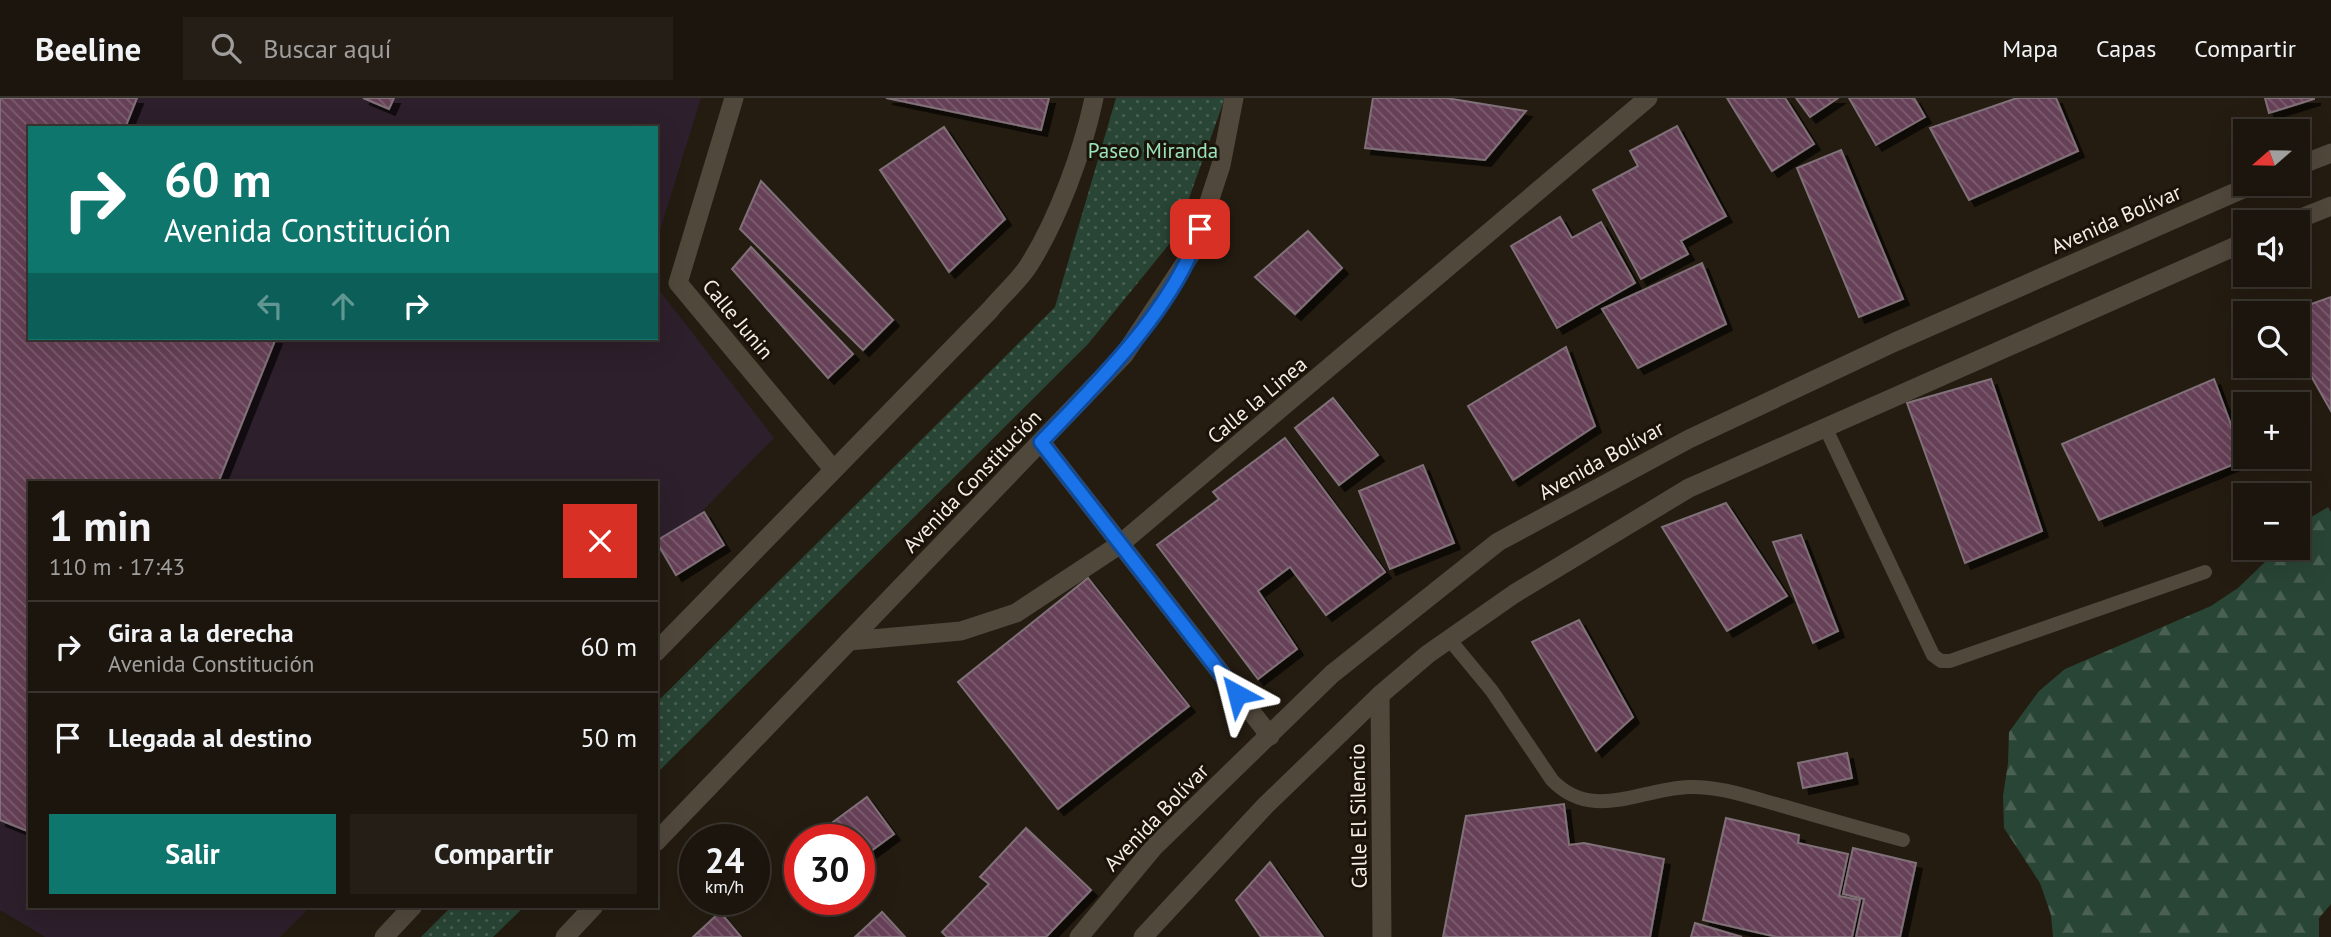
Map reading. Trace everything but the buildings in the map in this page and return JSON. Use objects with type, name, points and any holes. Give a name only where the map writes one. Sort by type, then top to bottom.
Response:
[{"type":"street","name":"Calle Junin","points":[[734,98],[678,283],[833,469]]},
{"type":"street","points":[[658,650],[990,310],[1028,266],[1050,223],[1078,154],[1094,98]]},
{"type":"street","name":"Avenida Constitución","points":[[658,840],[1124,355],[1193,251],[1221,165],[1234,98]]},
{"type":"street","name":"Calle la Linea","points":[[849,641],[961,631],[1016,613],[1119,545],[1648,98]]},
{"type":"street","points":[[2310,161],[2331,153]]},
{"type":"street","name":"Avenida Bolívar","points":[[1079,937],[1154,847],[1332,674],[1498,542],[1701,433],[1908,337],[2233,193]]},
{"type":"street","points":[[2310,214],[2331,206]]},
{"type":"street","points":[[1143,937],[1265,806],[1380,695],[1449,639],[1514,594],[1689,488],[1758,455],[1826,429],[1903,390],[2233,247]]},
{"type":"street","points":[[1041,442],[1270,736]]},
{"type":"street","name":"Calle El Silencio","points":[[1380,695],[1382,937]]},
{"type":"street","points":[[384,937],[411,908]]},
{"type":"street","points":[[565,937],[592,908]]},
{"type":"lane","points":[[1826,429],[1933,656],[1941,661],[1950,662],[2206,572]]},
{"type":"lane","points":[[1449,639],[1492,691],[1552,780],[1564,792],[1578,800],[1595,803],[1678,788],[1720,788],[1903,841]]},
{"type":"shaded area","points":[[0,98],[701,98],[658,237],[658,126],[28,126],[28,340],[658,340],[658,289],[774,438],[658,556],[658,481],[28,481],[28,908],[309,908],[280,937],[45,937],[0,910]]},
{"type":"green space","name":"Paseo Miranda","points":[[1116,98],[1225,98],[1175,237],[1088,344],[658,772],[658,701],[1055,307]]},
{"type":"green space","points":[[2328,507],[2331,512],[2331,904],[2319,918],[2319,937],[2053,937],[2051,915],[2040,883],[2004,828],[2003,796],[2009,732],[2039,691],[2065,669],[2211,606],[2238,588],[2266,560],[2310,560],[2310,518]]},
{"type":"green space","points":[[450,908],[523,908],[493,937],[421,937]]},
{"type":"route","points":[[1200,229],[1193,251],[1124,355],[1041,442],[1237,694]]}]
